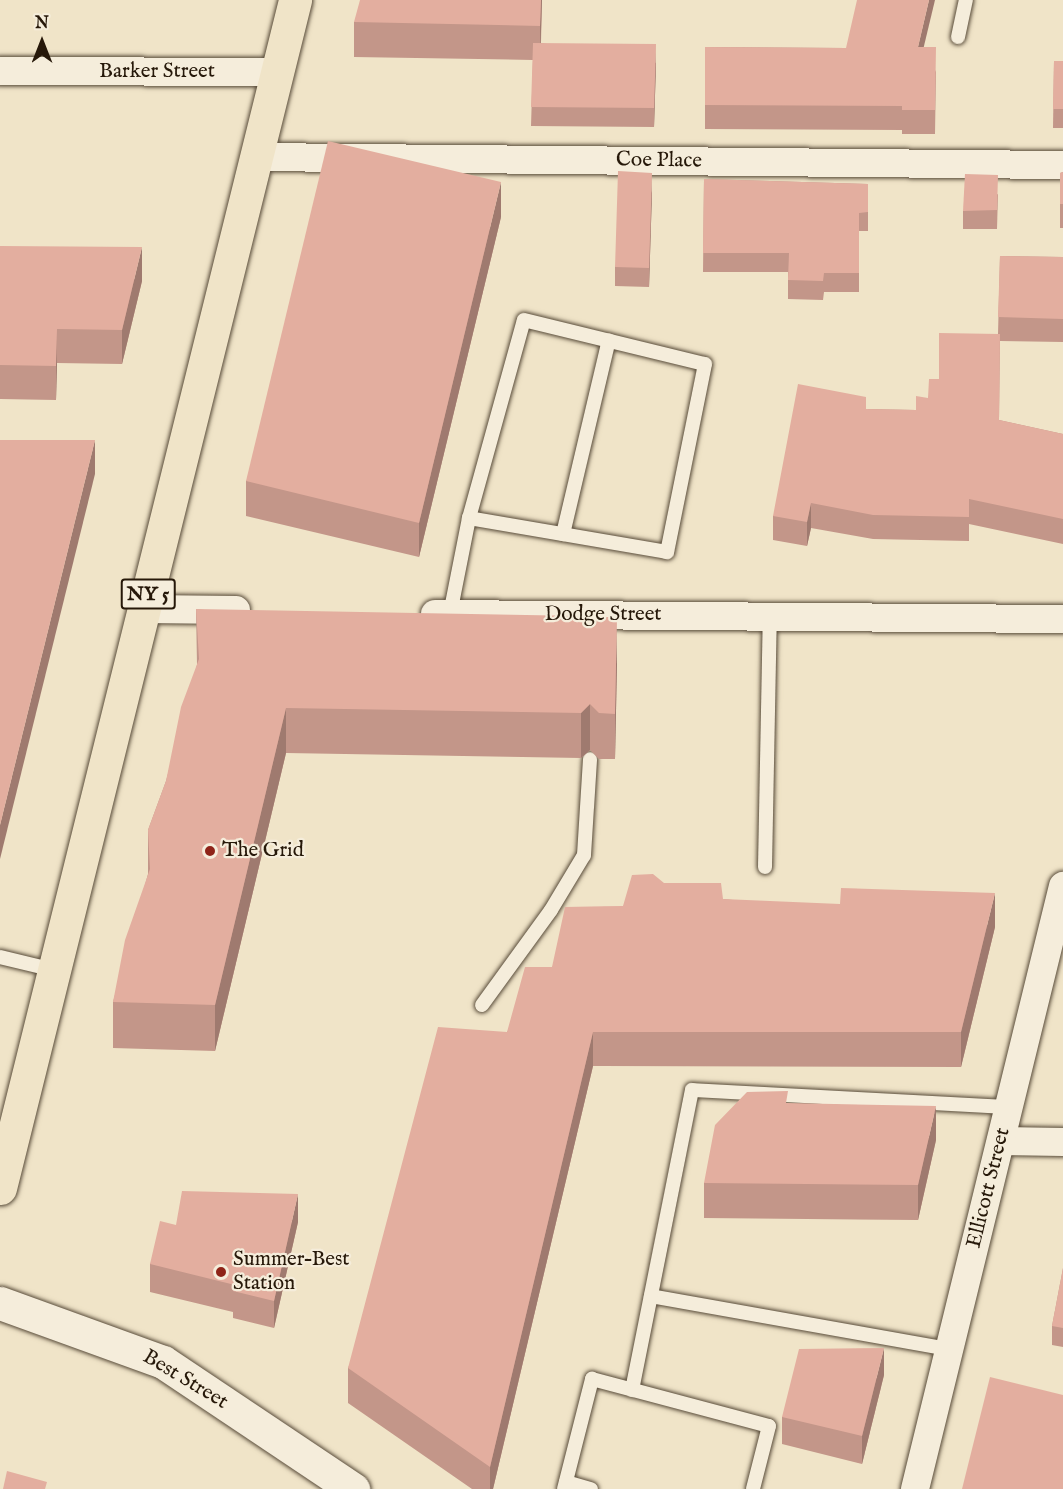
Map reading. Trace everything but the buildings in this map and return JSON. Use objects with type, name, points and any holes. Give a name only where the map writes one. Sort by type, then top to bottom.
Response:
[{"type":"main road","name":"NY 5","points":[[0,1188],[295,0]]},
{"type":"street","name":"Barker Street","points":[[0,71],[278,72]]},
{"type":"street","name":"Coe Place","points":[[255,157],[1063,165]]},
{"type":"street","points":[[144,609],[265,610]]},
{"type":"street","name":"Dodge Street","points":[[404,613],[590,624],[770,616],[1063,619]]},
{"type":"street","name":"Ellicott Street","points":[[915,1489],[1063,886]]},
{"type":"street","points":[[1000,1141],[1063,1142]]},
{"type":"street","name":"Best Street","points":[[0,1303],[163,1362],[353,1489]]},
{"type":"lane","points":[[958,37],[966,0]]},
{"type":"lane","points":[[450,614],[469,518],[524,320],[705,364],[667,552],[469,518]]},
{"type":"lane","points":[[563,534],[609,340]]},
{"type":"lane","points":[[765,867],[770,616]]},
{"type":"lane","points":[[482,1005],[551,910],[584,855],[590,759]]},
{"type":"lane","points":[[0,957],[54,970]]},
{"type":"lane","points":[[632,1390],[692,1090],[1009,1107]]},
{"type":"lane","points":[[651,1296],[950,1349]]},
{"type":"lane","points":[[591,1489],[565,1485],[592,1379],[769,1426],[753,1489]]},
{"type":"place","name":"The Grid","points":[[210,851]]},
{"type":"place","name":"Summer–Best Station","points":[[221,1272]]}]
